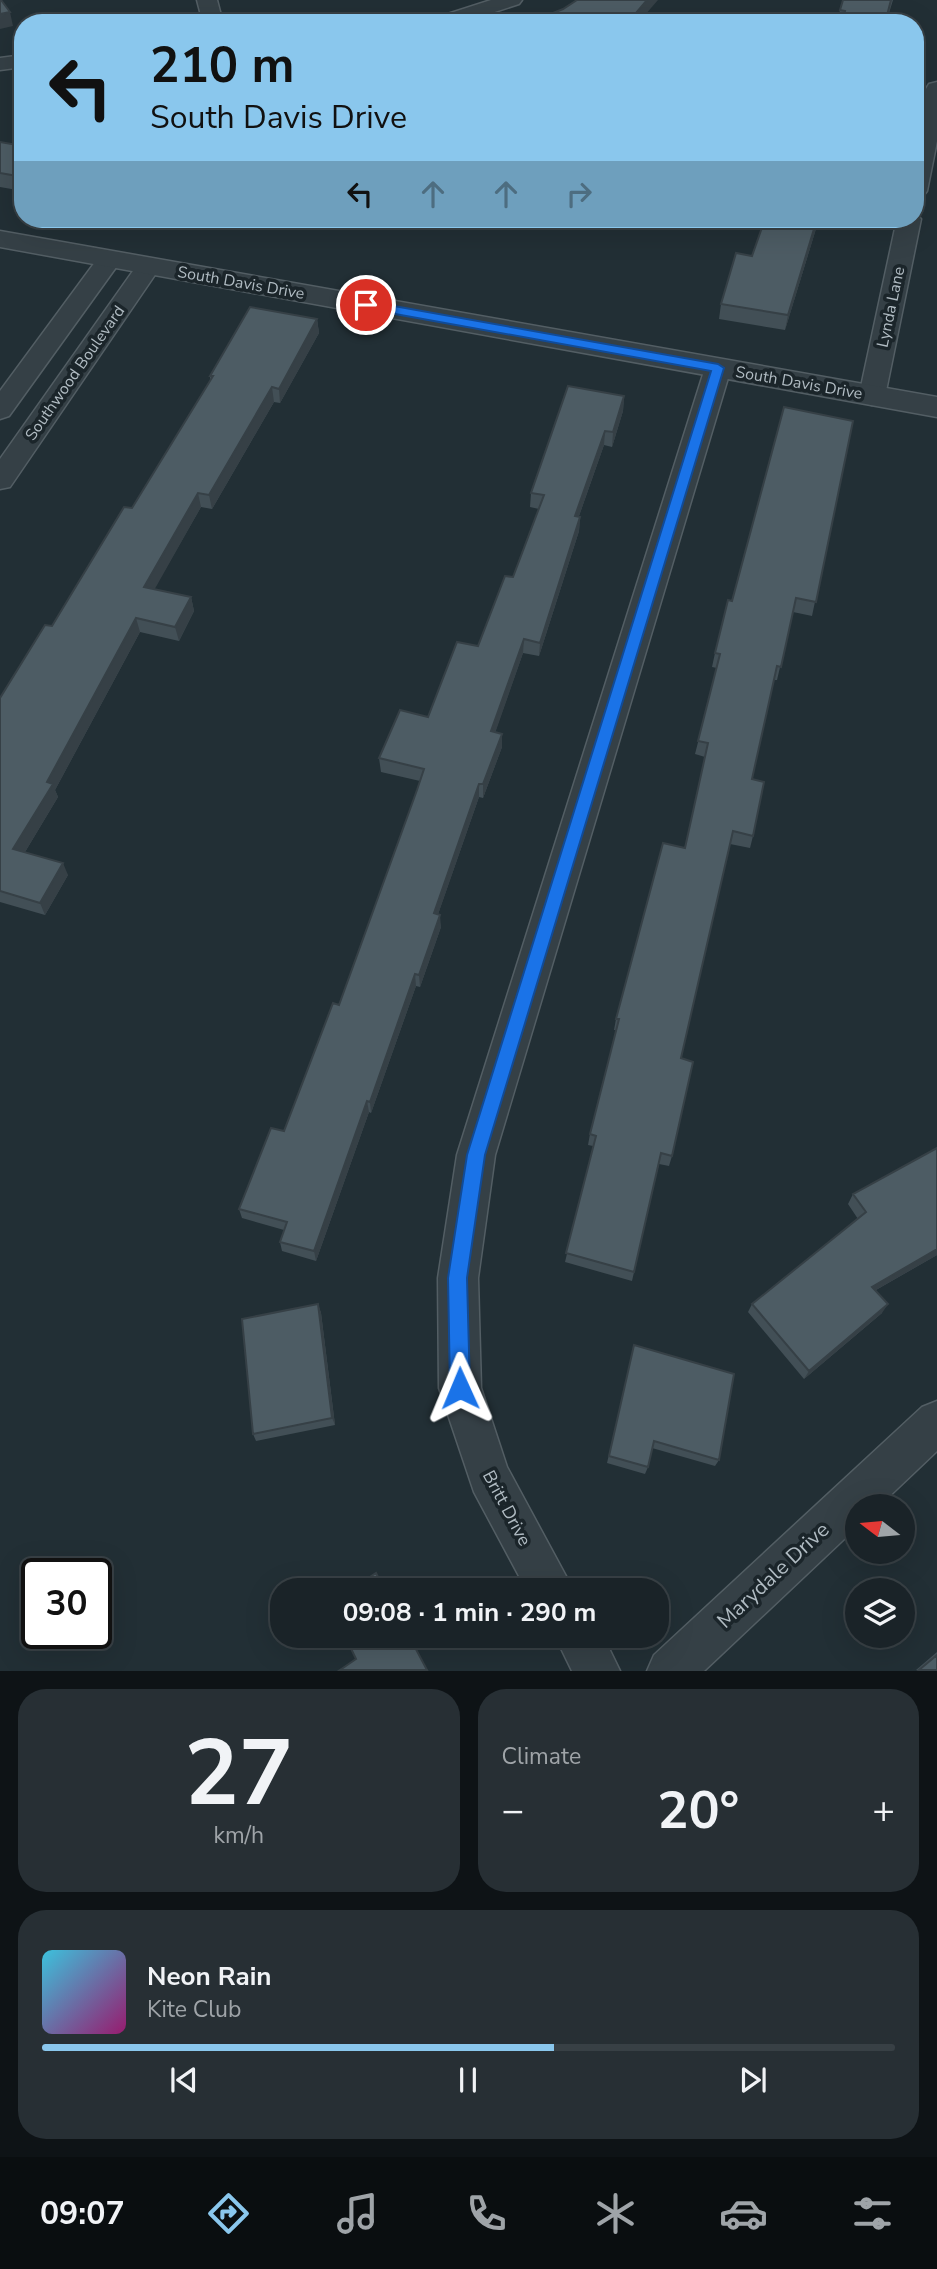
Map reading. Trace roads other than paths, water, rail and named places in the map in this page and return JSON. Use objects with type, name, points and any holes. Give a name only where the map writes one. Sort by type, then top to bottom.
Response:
[{"type":"street","points":[[468,14],[512,0]]},
{"type":"street","points":[[924,149],[937,89]]},
{"type":"street","name":"Lynda Lane","points":[[872,396],[907,228]]},
{"type":"street","name":"South Davis Drive","points":[[0,239],[937,407]]},
{"type":"street","points":[[0,410],[110,259]]},
{"type":"street","name":"Southwood Boulevard","points":[[0,480],[149,266]]},
{"type":"street","name":"Britt Drive","points":[[545,1578],[489,1477],[460,1388],[458,1278],[476,1155],[718,368]]},
{"type":"street","name":"Marydale Drive","points":[[670,1671],[937,1422]]},
{"type":"street","points":[[585,1648],[597,1671]]}]
